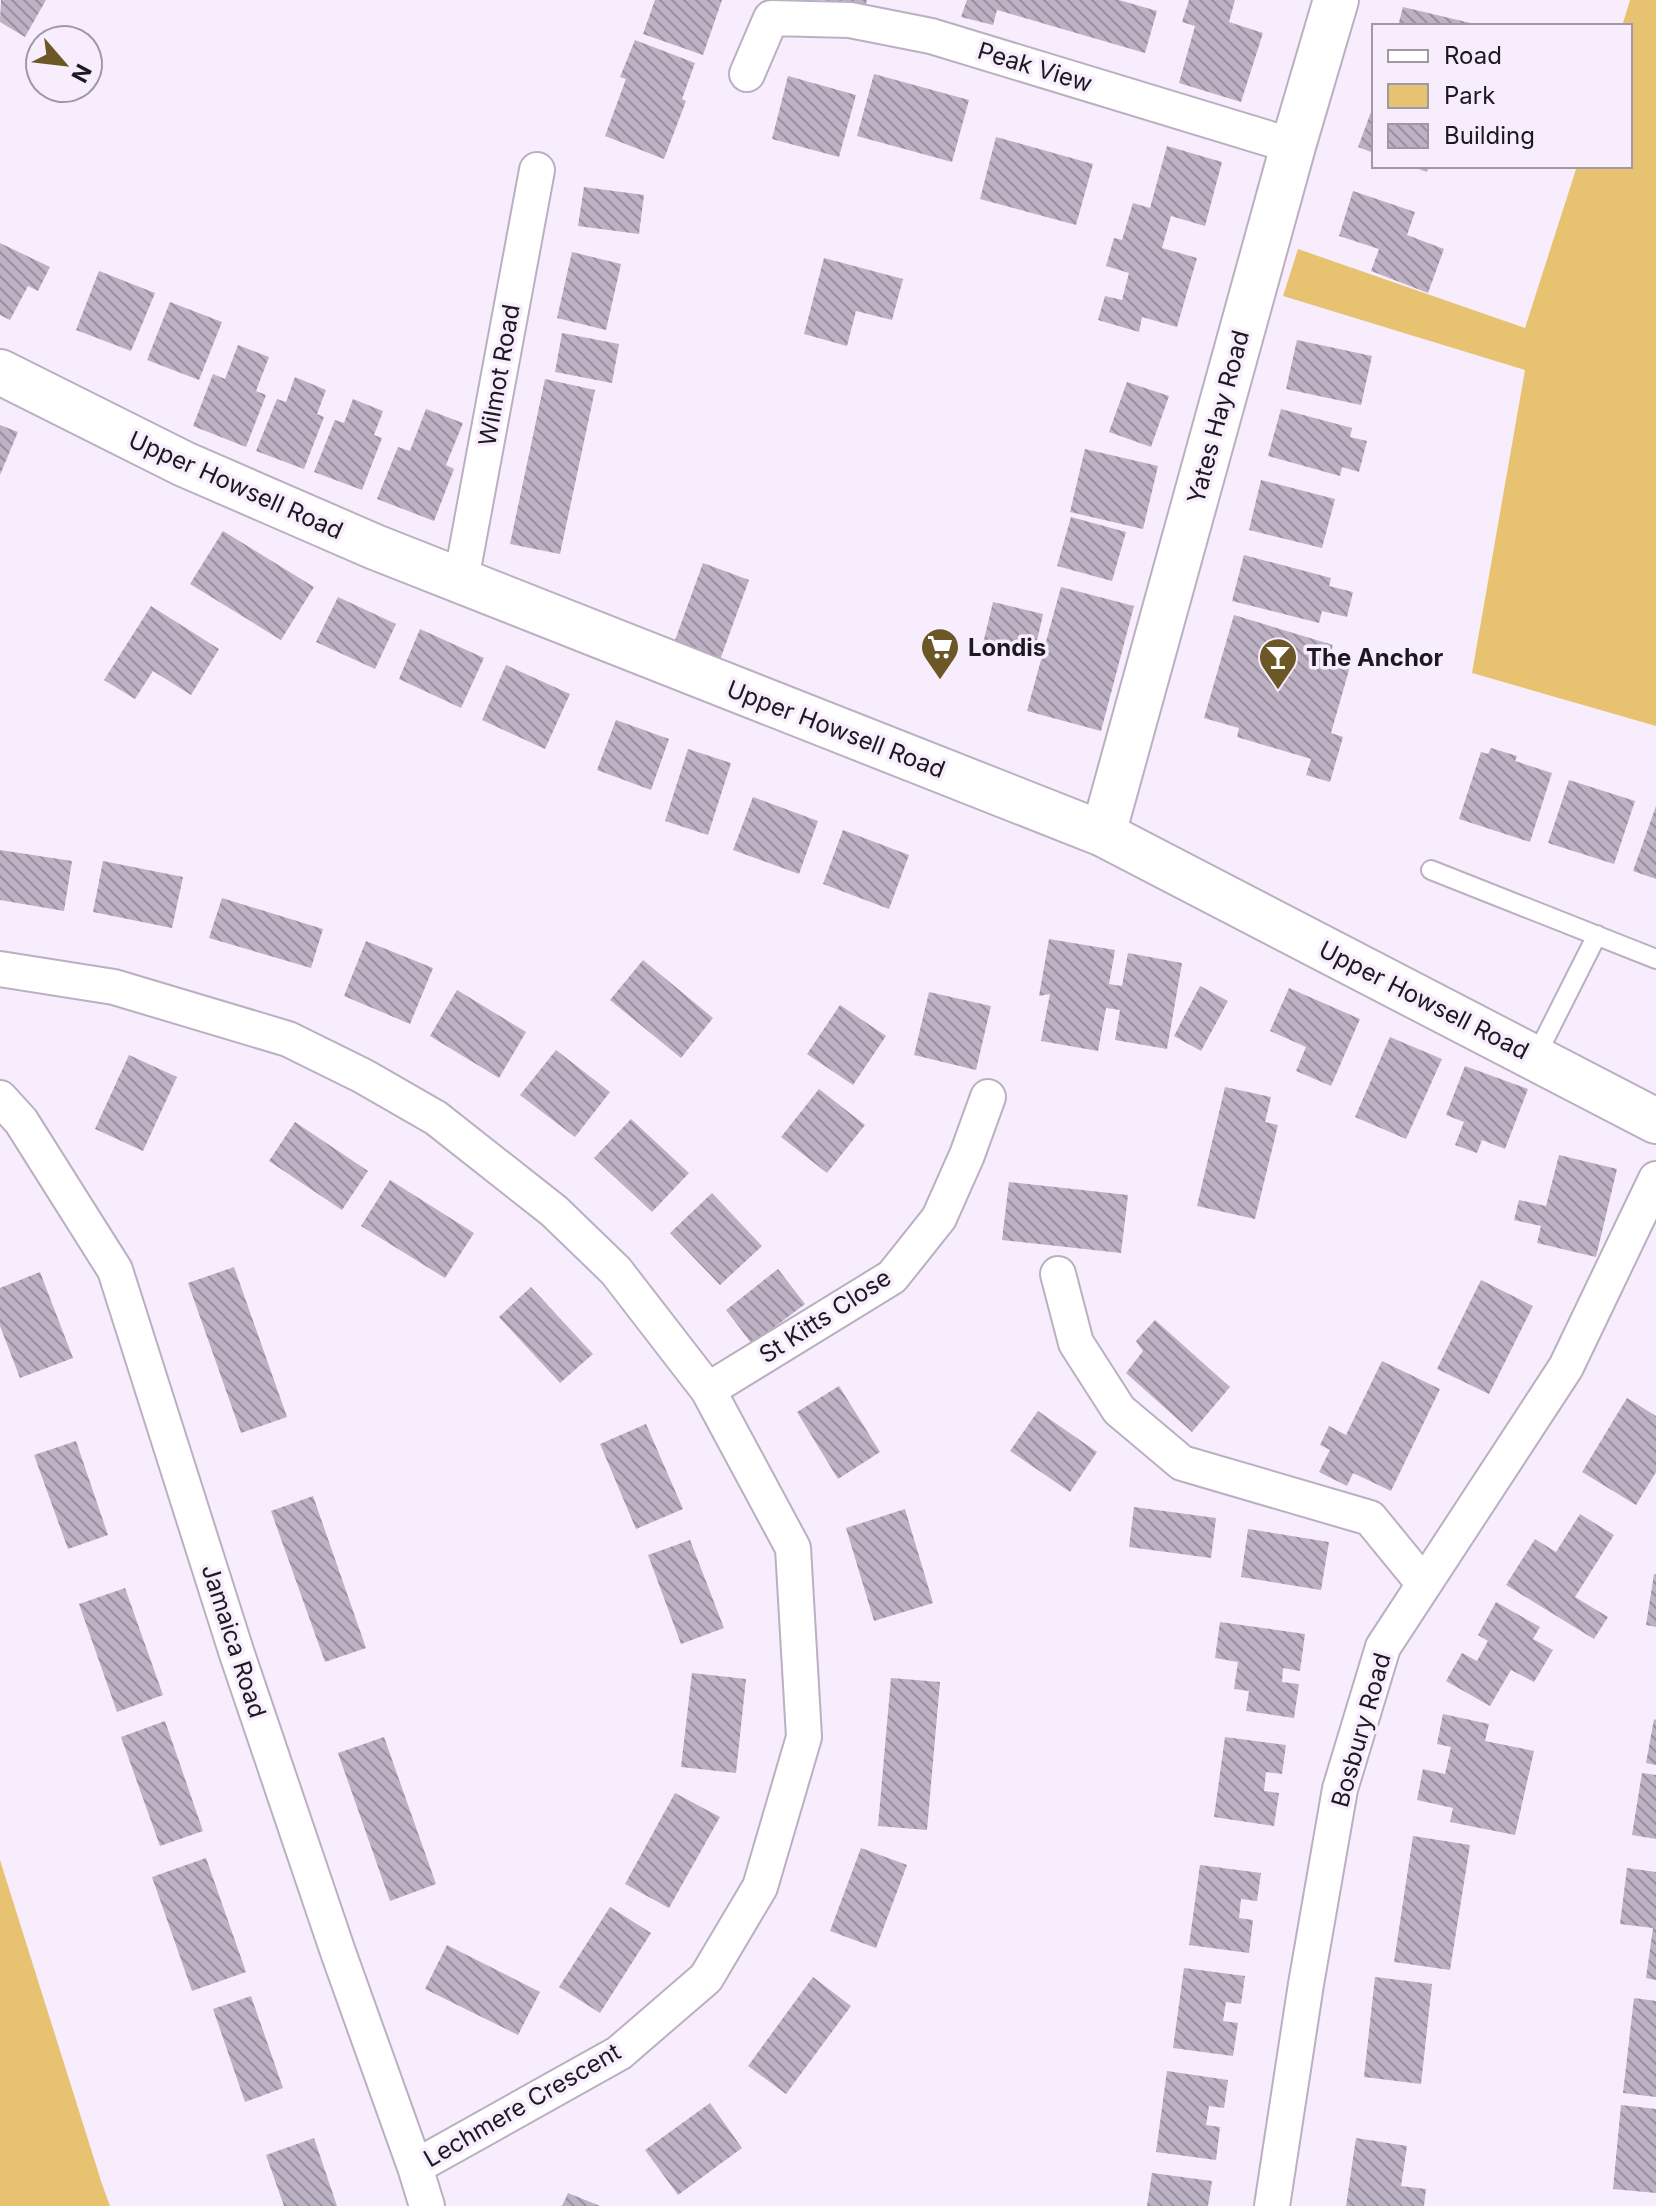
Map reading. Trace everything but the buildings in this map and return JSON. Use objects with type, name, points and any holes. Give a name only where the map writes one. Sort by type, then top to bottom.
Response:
[{"type":"street","name":"Yates Hay Road","points":[[1103,834],[1336,0]]},
{"type":"street","name":"Peak View","points":[[747,74],[769,9],[850,20],[931,36],[1293,146]]},
{"type":"street","name":"Wilmot Road","points":[[461,580],[537,170]]},
{"type":"street","name":"Upper Howsell Road","points":[[0,372],[184,464],[375,547],[1103,834],[1656,1121]]},
{"type":"street","name":"Lechmere Crescent","points":[[0,969],[114,987],[288,1039],[363,1076],[436,1118],[554,1211],[616,1271],[708,1390],[793,1548],[804,1737],[760,1887],[706,1978],[619,2053],[415,2167]]},
{"type":"street","name":"St Kitts Close","points":[[708,1390],[892,1277],[939,1218],[988,1097]]},
{"type":"street","name":"Jamaica Road","points":[[0,1098],[21,1121],[115,1270],[237,1654],[427,2206]]},
{"type":"street","name":"Bosbury Road","points":[[1272,2206],[1340,1789],[1383,1647],[1566,1367],[1656,1179]]},
{"type":"street","points":[[1058,1274],[1076,1343],[1119,1410],[1182,1463],[1370,1518],[1424,1584]]},
{"type":"lane","points":[[1431,870],[1656,959]]},
{"type":"lane","points":[[1535,1058],[1597,935]]},
{"type":"green space","points":[[1630,0],[1656,0],[1656,726],[1472,673],[1525,370],[1283,296],[1298,249],[1525,328],[1576,168],[1632,168],[1632,24],[1623,24]]},
{"type":"green space","points":[[0,1860],[102,2184],[110,2206],[0,2206]]},
{"type":"place","name":"Londis","points":[[940,681]]},
{"type":"place","name":"The Anchor","points":[[1278,691]]}]
